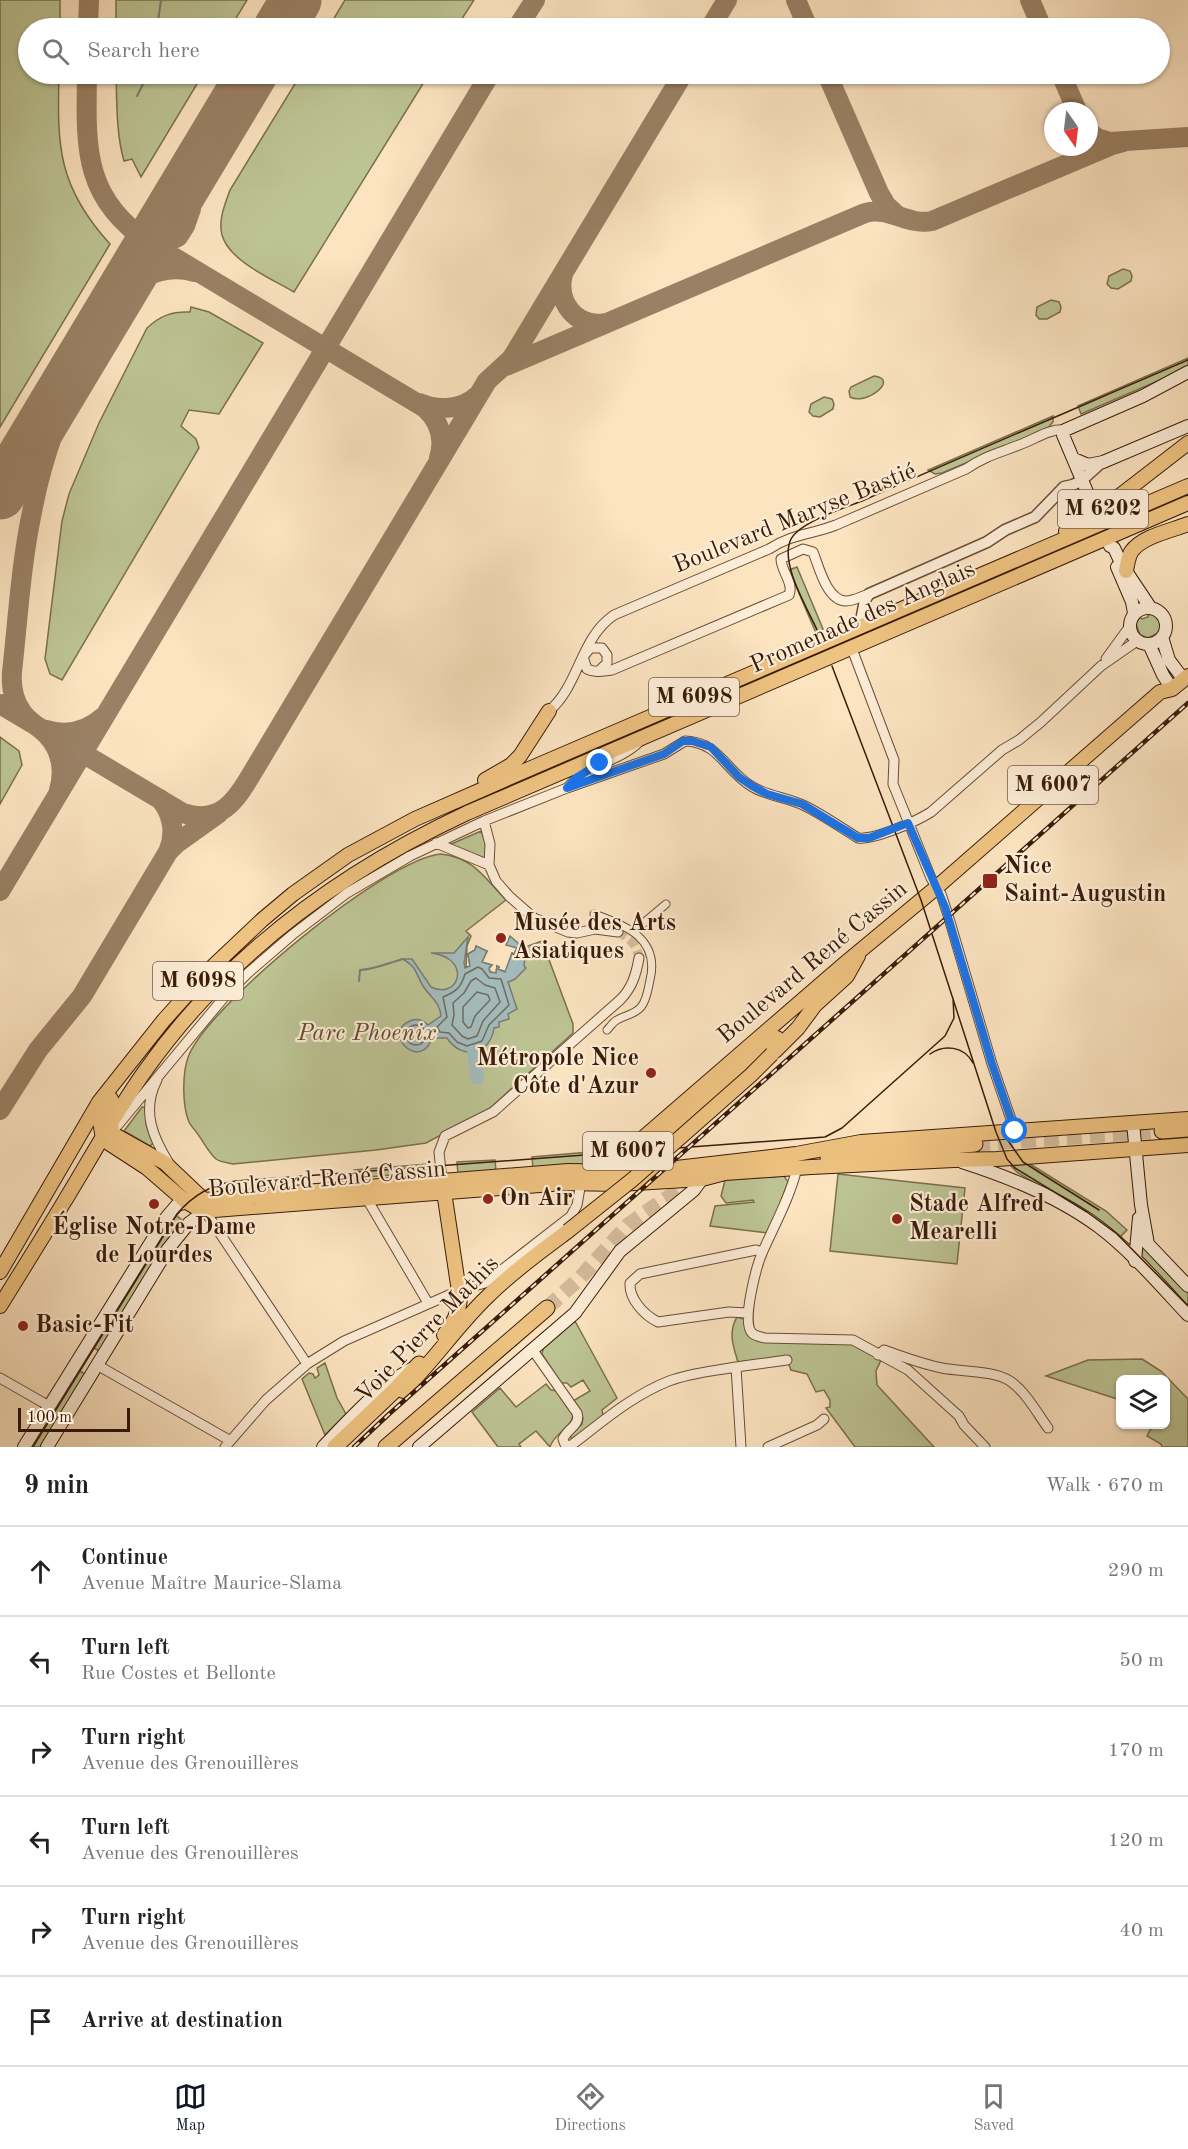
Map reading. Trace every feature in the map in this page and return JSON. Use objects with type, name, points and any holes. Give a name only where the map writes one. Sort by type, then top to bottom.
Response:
[{"type":"highway","points":[[1162,1131],[1188,1129]]},
{"type":"highway","points":[[828,1157],[975,1144]]},
{"type":"highway","points":[[386,1447],[547,1308]]},
{"type":"highway","points":[[335,1447],[419,1364]]},
{"type":"highway","name":"Voie Pierre Mathis","points":[[342,1447],[382,1411]]},
{"type":"main road","points":[[1065,430],[1143,396],[1188,372]]},
{"type":"main road","points":[[1078,461],[1092,465],[1103,462],[1188,426]]},
{"type":"main road","points":[[1065,430],[1070,433],[1082,484],[1093,506]]},
{"type":"main road","name":"M 6202","points":[[1009,562],[1100,511],[1188,443]]},
{"type":"main road","name":"M 6098","points":[[0,1272],[99,1101],[141,1048],[208,971],[278,906],[348,855],[415,819],[1188,486]]},
{"type":"main road","name":"Promenade des Anglais","points":[[0,1306],[147,1068],[204,999],[259,943],[300,910],[402,845],[467,813],[805,668],[855,656],[1188,503]]},
{"type":"main road","name":"M 6202","points":[[1126,571],[1128,559],[1136,547],[1145,541],[1188,524]]},
{"type":"main road","points":[[1150,607],[1114,548],[1110,546],[1110,551],[1132,602],[1134,613],[1130,626],[1132,635],[1143,642],[1172,689]]},
{"type":"main road","points":[[1134,613],[1150,607],[1160,611],[1165,619],[1166,626],[1162,637],[1169,660],[1186,678]]},
{"type":"main road","points":[[805,668],[849,643],[860,626]]},
{"type":"main road","points":[[1143,642],[1162,637]]},
{"type":"main road","name":"Boulevard René Cassin","points":[[47,1447],[168,1249],[205,1205],[443,1186],[611,1166],[1161,692],[1172,689],[1186,678]]},
{"type":"main road","points":[[415,819],[511,765],[528,747],[549,711]]},
{"type":"main road","name":"Voie Pierre Mathis","points":[[382,1411],[421,1374],[484,1299],[512,1274],[632,1180],[756,1070],[798,1028],[815,1005],[847,976],[860,951]]},
{"type":"main road","name":"Boulevard René Cassin","points":[[668,1169],[654,1162],[651,1156],[651,1146],[656,1139],[676,1128],[777,1038]]},
{"type":"main road","points":[[106,1136],[115,1135],[158,1158],[173,1169],[205,1205],[197,1210],[185,1201],[106,1136],[100,1125],[101,1118],[141,1048]]},
{"type":"main road","points":[[419,1447],[581,1307],[620,1251],[640,1233],[678,1206],[694,1190],[702,1172],[725,1173],[797,1161],[861,1142],[1188,1119]]},
{"type":"main road","points":[[1132,1124],[1148,1244],[1188,1286]]},
{"type":"main road","points":[[797,1161],[997,1160],[1188,1145]]},
{"type":"main road","points":[[954,1160],[981,1168],[1042,1193],[1098,1227],[1188,1315]]},
{"type":"main road","name":"Boulevard René Cassin","points":[[568,1171],[627,1172],[668,1169],[702,1172]]},
{"type":"main road","name":"Boulevard René Cassin","points":[[443,1186],[581,1182],[619,1184],[702,1172]]},
{"type":"main road","points":[[323,1447],[376,1394],[398,1376],[419,1364],[454,1322],[459,1309],[460,1290],[443,1186]]},
{"type":"main road","name":"Boulevard René Cassin","points":[[24,1447],[166,1218],[175,1207],[185,1201]]},
{"type":"main road","points":[[1135,1261],[1141,1205]]},
{"type":"main road","points":[[80,1355],[97,1365]]},
{"type":"street","name":"Boulevard Maryse Bastié","points":[[549,711],[555,706],[572,678],[600,626],[614,615],[769,549],[793,536],[836,525],[966,469],[980,459],[1018,446],[1053,430],[1065,430]]},
{"type":"street","points":[[572,678],[584,673],[624,666],[782,598],[790,593],[791,589],[781,565],[782,557],[803,549],[812,550],[830,590],[837,598],[851,600],[869,594],[987,542],[1027,520],[1041,512],[1064,487],[1082,484],[1103,462]]},
{"type":"street","points":[[860,626],[865,600],[869,594]]},
{"type":"street","points":[[1101,666],[1130,626]]},
{"type":"street","points":[[106,1136],[117,1126],[226,994],[248,973],[291,935],[347,893],[382,871],[436,843],[567,788],[664,754],[683,741],[692,741],[711,747],[739,777],[767,794],[802,804],[858,838],[869,838],[931,812],[995,756],[1036,727],[1060,702],[1101,666],[1143,642]]},
{"type":"street","points":[[594,647],[605,651],[607,663],[597,672],[584,666],[584,654],[594,647]]},
{"type":"street","points":[[855,656],[894,760],[892,781],[948,915],[992,1064],[1015,1131]]},
{"type":"street","points":[[567,788],[586,770],[631,750],[642,739]]},
{"type":"street","points":[[484,821],[490,844],[489,865],[496,881],[534,918],[568,932],[577,933],[595,929],[618,933]]},
{"type":"street","points":[[436,843],[489,865]]},
{"type":"street","points":[[633,932],[666,904]]},
{"type":"street","points":[[594,914],[621,923],[641,939],[651,954],[653,969],[644,1004],[638,1011],[616,1020],[607,1030]]},
{"type":"street","points":[[443,1186],[439,1152],[445,1136],[493,1112],[620,1000],[630,988],[639,958]]},
{"type":"street","points":[[161,1073],[151,1096],[149,1114],[157,1143],[173,1169]]},
{"type":"street","points":[[797,1161],[754,1278],[748,1312],[749,1326],[754,1335],[765,1338],[853,1340],[908,1370],[959,1416],[964,1425],[985,1447]]},
{"type":"street","points":[[97,1365],[227,1443],[266,1400],[307,1364],[344,1341],[460,1290],[485,1284],[576,1211],[581,1182]]},
{"type":"street","points":[[362,1193],[428,1303]]},
{"type":"street","points":[[205,1205],[307,1364]]},
{"type":"street","points":[[748,1312],[729,1312],[658,1322],[650,1318],[633,1298],[629,1291],[630,1283],[640,1274],[756,1250],[762,1252]]},
{"type":"street","points":[[532,1348],[577,1413],[577,1423],[564,1435],[563,1439],[568,1447],[624,1405],[681,1377],[787,1360]]},
{"type":"street","points":[[878,1355],[884,1350],[915,1362],[940,1368],[978,1372],[1005,1379],[1019,1389],[1048,1428]]},
{"type":"street","points":[[736,1367],[741,1447]]},
{"type":"street","points":[[0,1378],[49,1406]]},
{"type":"street","points":[[768,1447],[817,1425],[824,1419]]},
{"type":"green space","points":[[0,0],[60,0],[60,18],[18,18],[18,84],[59,84],[61,145],[70,184],[80,204],[110,244],[0,427]]},
{"type":"green space","points":[[116,0],[247,0],[236,18],[116,18]]},
{"type":"green space","points":[[345,0],[474,0],[462,18],[334,18]]},
{"type":"green space","points":[[116,84],[197,84],[141,177],[132,159],[124,161],[117,118]]},
{"type":"green space","points":[[295,84],[423,84],[294,292],[242,261],[226,244],[221,224],[230,190]]},
{"type":"green space","points":[[1123,269],[1130,271],[1131,281],[1118,289],[1111,288],[1107,284],[1109,276]]},
{"type":"green space","points":[[1051,300],[1059,302],[1060,312],[1047,319],[1039,319],[1036,315],[1037,307]]},
{"type":"green space","points":[[191,307],[209,312],[263,343],[219,414],[189,410],[181,426],[196,439],[199,448],[62,680],[50,674],[45,659],[62,521],[69,494],[99,423],[147,328],[167,315],[190,312]]},
{"type":"green space","points":[[1188,358],[1188,368],[1081,414],[1078,406]]},
{"type":"green space","points":[[874,376],[881,378],[883,382],[878,391],[864,398],[850,397],[851,387]]},
{"type":"green space","points":[[824,397],[832,399],[833,409],[820,417],[813,416],[809,412],[811,404]]},
{"type":"green space","points":[[1053,416],[1053,422],[1048,428],[942,473],[935,474],[928,470]]},
{"type":"green space","points":[[797,567],[823,629],[816,633],[789,570]]},
{"type":"green space","points":[[1149,613],[1158,617],[1161,625],[1158,633],[1148,638],[1140,635],[1136,624],[1139,617],[1142,619],[1148,617]]},
{"type":"green space","points":[[0,737],[19,751],[22,765],[0,804]]},
{"type":"green space","points":[[481,831],[486,843],[487,859],[449,845]]},
{"type":"green space","name":"Parc Phoenix","points":[[441,854],[453,856],[471,865],[506,900],[466,931],[471,936],[467,946],[466,968],[470,966],[468,954],[475,950],[476,946],[487,951],[482,962],[492,965],[489,968],[490,972],[496,973],[497,966],[498,969],[506,972],[512,953],[514,954],[517,948],[542,941],[573,1024],[573,1033],[488,1110],[426,1143],[233,1164],[216,1159],[189,1122],[184,1098],[184,1079],[189,1055],[204,1032],[264,970],[343,906],[382,880],[416,862]]},
{"type":"green space","points":[[142,1107],[146,1107],[146,1124],[153,1143],[150,1146],[124,1131]]},
{"type":"green space","points":[[614,1150],[602,1163],[533,1169],[532,1157]]},
{"type":"green space","points":[[495,1160],[496,1171],[458,1174],[457,1162]]},
{"type":"green space","points":[[428,1164],[428,1172],[355,1178],[354,1170]]},
{"type":"green space","points":[[1030,1164],[1106,1211],[1127,1230],[1119,1238],[1095,1219],[1018,1173],[1011,1166]]},
{"type":"green space","name":"Stade Alfred Mearelli","points":[[838,1174],[965,1188],[957,1264],[830,1251]]},
{"type":"green space","points":[[784,1176],[788,1182],[769,1233],[710,1226],[715,1206],[754,1202],[753,1200],[726,1203],[721,1196],[725,1180]]},
{"type":"green space","points":[[174,1214],[181,1219],[99,1351],[92,1347]]},
{"type":"green space","points":[[1139,1242],[1188,1292],[1188,1309],[1142,1262]]},
{"type":"green space","points":[[737,1317],[747,1320],[749,1333],[852,1342],[881,1360],[876,1371],[877,1385],[934,1447],[855,1447],[826,1408],[830,1407],[830,1400],[824,1390],[816,1392],[807,1374],[791,1370],[786,1357],[738,1362],[732,1334]]},
{"type":"green space","points":[[575,1321],[617,1398],[602,1410],[603,1415],[574,1439],[570,1435],[582,1424],[583,1418],[573,1401],[590,1391],[583,1380],[571,1387],[567,1383],[561,1383],[542,1354],[543,1349]]},
{"type":"green space","points":[[1142,1359],[1165,1375],[1116,1375],[1116,1399],[1046,1376],[1088,1360]]},
{"type":"green space","points":[[325,1363],[337,1398],[346,1414],[325,1435],[302,1379],[309,1373],[315,1378],[319,1375],[317,1368]]},
{"type":"green space","points":[[78,1370],[85,1374],[40,1447],[31,1447]]},
{"type":"green space","points":[[1170,1380],[1188,1399],[1188,1447],[1162,1447],[1161,1444],[1147,1436],[1151,1429],[1170,1429]]},
{"type":"green space","points":[[546,1384],[551,1390],[558,1391],[573,1415],[569,1424],[555,1438],[550,1447],[536,1431],[519,1444],[521,1447],[498,1447],[472,1412],[500,1388],[516,1407]]},
{"type":"water","points":[[510,936],[518,943],[520,949],[526,947],[524,966],[526,968],[515,979],[508,982],[517,1009],[508,1014],[509,1019],[499,1022],[499,1027],[494,1028],[487,1044],[475,1052],[467,1052],[460,1050],[447,1038],[433,1036],[427,1047],[420,1051],[413,1051],[406,1047],[401,1041],[402,1027],[415,1020],[428,1025],[441,1016],[437,1003],[423,986],[414,968],[403,959],[412,959],[431,987],[441,990],[454,984],[457,970],[453,962],[444,956],[431,953],[454,953],[468,937],[465,968],[470,966],[468,954],[475,950],[476,946],[487,951],[482,962],[492,965],[489,968],[490,972],[496,973],[497,966],[505,972],[512,953],[514,954],[517,948],[506,945]]},
{"type":"waterway","points":[[158,18],[161,0]]},
{"type":"waterway","points":[[137,96],[143,84]]},
{"type":"waterway","points":[[359,981],[360,970],[403,959]]},
{"type":"waterway","points":[[474,1052],[477,1078]]},
{"type":"taxiway","points":[[88,18],[89,0]]},
{"type":"taxiway","points":[[523,18],[535,0]]},
{"type":"taxiway","points":[[716,18],[727,0]]},
{"type":"taxiway","points":[[796,0],[804,18]]},
{"type":"taxiway","points":[[1030,0],[1038,18]]},
{"type":"taxiway","points":[[87,84],[87,124],[93,169],[100,189],[111,208],[128,226],[150,243],[425,408],[440,431],[439,458]]},
{"type":"taxiway","points":[[0,891],[484,84]]},
{"type":"taxiway","points":[[0,704],[183,813],[208,816],[227,807],[248,780],[487,381],[512,358],[677,84]]},
{"type":"taxiway","points":[[831,84],[879,193],[886,205],[898,216]]},
{"type":"taxiway","points":[[1065,84],[1073,102]]},
{"type":"taxiway","points":[[1098,138],[1110,142],[1188,137]]},
{"type":"taxiway","points":[[506,366],[865,213],[882,212],[915,221],[932,221],[1123,142]]},
{"type":"taxiway","points":[[156,247],[178,237],[185,226],[191,209],[191,180],[201,160]]},
{"type":"taxiway","points":[[116,300],[133,285],[151,274],[172,269],[195,272]]},
{"type":"taxiway","points":[[563,274],[562,294],[570,310],[585,321],[605,323]]},
{"type":"taxiway","points":[[59,790],[62,775],[58,753],[51,740],[27,718],[16,703],[12,672],[25,551],[42,467],[56,423],[93,339]]},
{"type":"taxiway","points":[[419,403],[426,406],[450,408],[465,404],[478,395]]},
{"type":"taxiway","points":[[47,730],[77,731],[103,717]]},
{"type":"taxiway","points":[[160,799],[168,811],[172,824],[172,838],[168,852]]},
{"type":"taxiway","points":[[0,1110],[38,1050],[82,996],[168,852],[219,813]]},
{"type":"runway","points":[[285,18],[296,0]]},
{"type":"runway","points":[[0,494],[246,84]]},
{"type":"tunnel","points":[[618,932],[632,942],[639,958]]},
{"type":"tunnel","points":[[975,1144],[1162,1131]]},
{"type":"tunnel","points":[[780,1162],[828,1157]]},
{"type":"tunnel","points":[[547,1308],[579,1279],[628,1225],[701,1178]]},
{"type":"tram line","points":[[818,632],[796,586],[789,560],[788,549],[791,539],[803,527],[823,516],[1188,360]]},
{"type":"tram line","points":[[832,666],[921,900],[996,1132],[1007,1159],[1015,1168],[1087,1212],[1117,1234],[1188,1306]]},
{"type":"tram line","points":[[33,1447],[177,1214],[189,1201],[211,1188],[236,1181],[825,1137],[842,1128],[945,1036],[954,1018],[953,998]]},
{"type":"tram line","points":[[930,1054],[941,1049],[953,1048],[964,1053],[973,1063]]},
{"type":"tram line","points":[[1004,1135],[1023,1162],[1099,1210]]},
{"type":"railway","points":[[354,1447],[1188,703]]},
{"type":"place","name":"Nice Saint-Augustin","points":[[990,881]]},
{"type":"place","name":"Musée des Arts Asiatiques","points":[[501,938]]},
{"type":"place","name":"Métropole Nice Côte d'Azur","points":[[651,1073]]},
{"type":"place","name":"On Air","points":[[488,1199]]},
{"type":"place","name":"Église Notre-Dame de Lourdes","points":[[154,1204]]},
{"type":"place","name":"Stade Alfred Mearelli","points":[[897,1219]]},
{"type":"place","name":"Basic-Fit","points":[[23,1326]]},
{"type":"route","points":[[600,763],[586,770],[567,788],[664,754],[683,741],[692,741],[711,747],[739,777],[752,786],[767,794],[802,804],[858,838],[869,838],[908,823],[931,878],[941,894],[992,1064],[1015,1131]]}]
